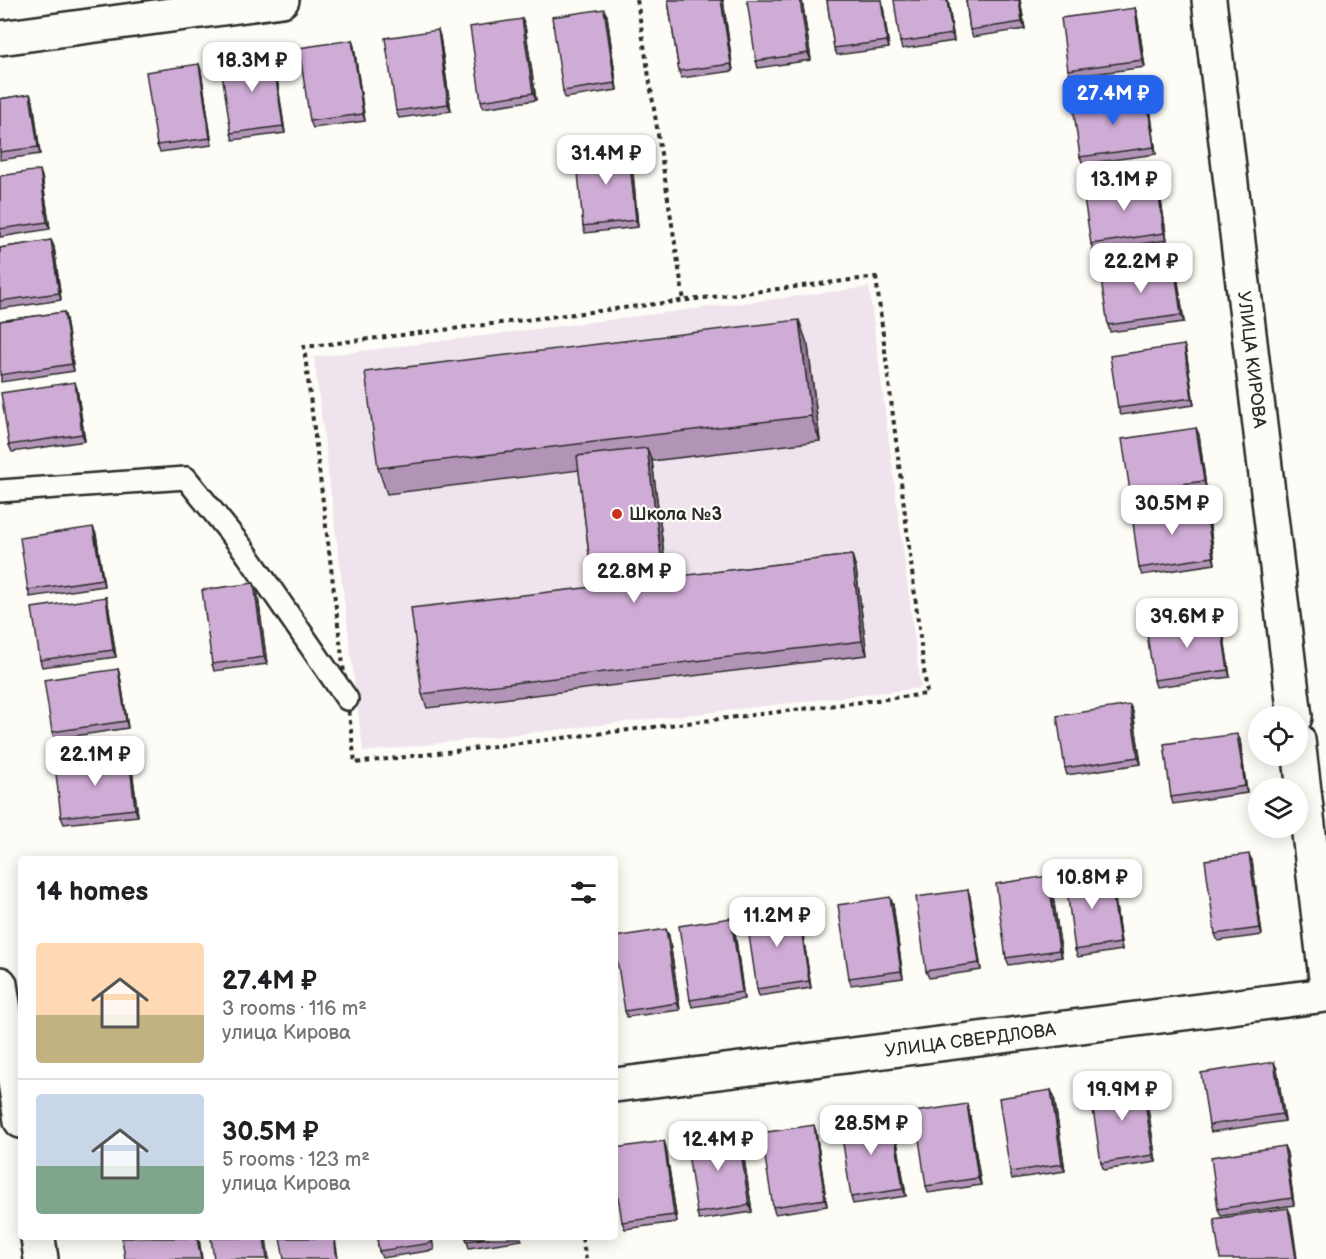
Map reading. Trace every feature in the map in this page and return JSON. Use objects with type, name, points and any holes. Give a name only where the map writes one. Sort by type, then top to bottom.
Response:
[{"type":"street","points":[[0,38],[282,0]]},
{"type":"street","name":"УЛИЦА КИРОВА","points":[[1209,0],[1294,706]]},
{"type":"street","points":[[1301,766],[1326,978]]},
{"type":"street","points":[[0,984],[18,1101]]},
{"type":"street","name":"УЛИЦА СВЕРДЛОВА","points":[[618,1085],[1326,995]]},
{"type":"street","points":[[38,1240],[41,1259]]},
{"type":"lane","points":[[0,491],[186,478],[244,550],[347,699]]},
{"type":"path","points":[[637,0],[684,301]]},
{"type":"path","points":[[876,277],[927,694],[355,763],[304,347],[684,301],[876,277]]},
{"type":"path","points":[[582,1240],[586,1259]]},
{"type":"shaded area","points":[[869,287],[921,688],[363,752],[314,357]]},
{"type":"building","points":[[668,0],[721,0],[731,64],[679,71]]},
{"type":"building","points":[[747,0],[800,0],[808,53],[756,61]]},
{"type":"building","points":[[827,0],[881,0],[887,41],[834,48]]},
{"type":"building","points":[[894,0],[947,0],[952,34],[900,42]]},
{"type":"building","points":[[966,0],[1019,0],[1022,22],[970,30]]},
{"type":"building","points":[[1135,8],[1142,60],[1068,70],[1061,18]]},
{"type":"building","points":[[604,9],[615,83],[563,91],[552,17]]},
{"type":"building","points":[[522,19],[533,93],[481,101],[470,27]]},
{"type":"building","points":[[438,30],[448,104],[396,111],[385,38]]},
{"type":"building","points":[[352,40],[363,114],[310,121],[299,48]]},
{"type":"building","points":[[272,52],[283,126],[231,133],[220,60]]},
{"type":"building","points":[[199,64],[210,138],[157,145],[146,72]]},
{"type":"building","points":[[30,94],[38,147],[0,152],[0,99]]},
{"type":"building","points":[[1146,94],[1154,147],[1080,157],[1073,105]]},
{"type":"building","points":[[628,146],[636,220],[583,226],[576,151]]},
{"type":"building","points":[[40,170],[47,222],[0,229],[0,176]]},
{"type":"building","points":[[1157,181],[1164,233],[1091,244],[1083,191]]},
{"type":"building","points":[[51,240],[59,293],[0,301],[0,248]]},
{"type":"building","points":[[1174,262],[1181,315],[1108,325],[1100,273]]},
{"type":"building","points":[[64,312],[72,364],[0,375],[0,321]]},
{"type":"building","points":[[799,320],[811,416],[378,468],[365,372]]},
{"type":"building","points":[[1184,345],[1192,398],[1118,408],[1110,356]]},
{"type":"building","points":[[75,382],[82,434],[9,445],[1,393]]},
{"type":"building","points":[[1196,428],[1204,481],[1130,491],[1122,439]]},
{"type":"building","points":[[647,448],[664,578],[852,555],[862,641],[422,694],[411,608],[593,587],[577,456]]},
{"type":"building","points":[[1205,505],[1213,557],[1139,568],[1132,515]]},
{"type":"building","points":[[93,527],[102,579],[28,590],[20,538]]},
{"type":"building","points":[[254,583],[264,657],[212,664],[202,590]]},
{"type":"building","points":[[106,597],[113,650],[40,660],[32,608]]},
{"type":"building","points":[[1220,618],[1228,670],[1154,680],[1146,628]]},
{"type":"building","points":[[118,669],[126,721],[52,732],[44,680]]},
{"type":"building","points":[[1130,705],[1138,757],[1065,768],[1057,716]]},
{"type":"building","points":[[1237,734],[1245,786],[1171,797],[1164,744]]},
{"type":"building","points":[[129,756],[135,809],[61,817],[55,765]]},
{"type":"building","points":[[1249,854],[1260,928],[1215,934],[1205,860]]},
{"type":"building","points":[[1109,870],[1120,943],[1075,950],[1065,876]]},
{"type":"building","points":[[1048,876],[1059,950],[1006,958],[996,884]]},
{"type":"building","points":[[968,890],[979,963],[926,971],[916,897]]},
{"type":"building","points":[[890,897],[901,971],[849,978],[838,905]]},
{"type":"building","points":[[798,908],[809,981],[757,989],[746,915]]},
{"type":"building","points":[[731,918],[742,992],[690,1000],[679,926]]},
{"type":"building","points":[[666,929],[677,1003],[625,1011],[618,966],[618,937]]},
{"type":"building","points":[[1274,1062],[1282,1114],[1209,1125],[1201,1073]]},
{"type":"building","points":[[1142,1081],[1153,1155],[1101,1163],[1090,1089]]},
{"type":"building","points":[[1051,1090],[1062,1164],[1010,1172],[999,1098]]},
{"type":"building","points":[[967,1104],[978,1178],[926,1186],[915,1112]]},
{"type":"building","points":[[892,1116],[903,1189],[851,1197],[840,1123]]},
{"type":"building","points":[[814,1125],[825,1199],[773,1207],[761,1133]]},
{"type":"building","points":[[738,1132],[749,1205],[697,1213],[686,1140]]},
{"type":"building","points":[[664,1141],[674,1215],[622,1222],[618,1196],[618,1148]]},
{"type":"building","points":[[1284,1146],[1292,1198],[1218,1209],[1211,1157]]},
{"type":"building","points":[[1288,1208],[1296,1259],[1220,1259],[1214,1219]]},
{"type":"building","points":[[122,1240],[197,1240],[201,1259],[125,1259]]},
{"type":"building","points":[[211,1240],[264,1240],[267,1259],[214,1259]]},
{"type":"building","points":[[280,1240],[334,1240],[337,1259],[284,1259]]},
{"type":"building","points":[[377,1240],[431,1240],[432,1243],[379,1251]]},
{"type":"place","name":"Школа №3","points":[[617,514]]}]
